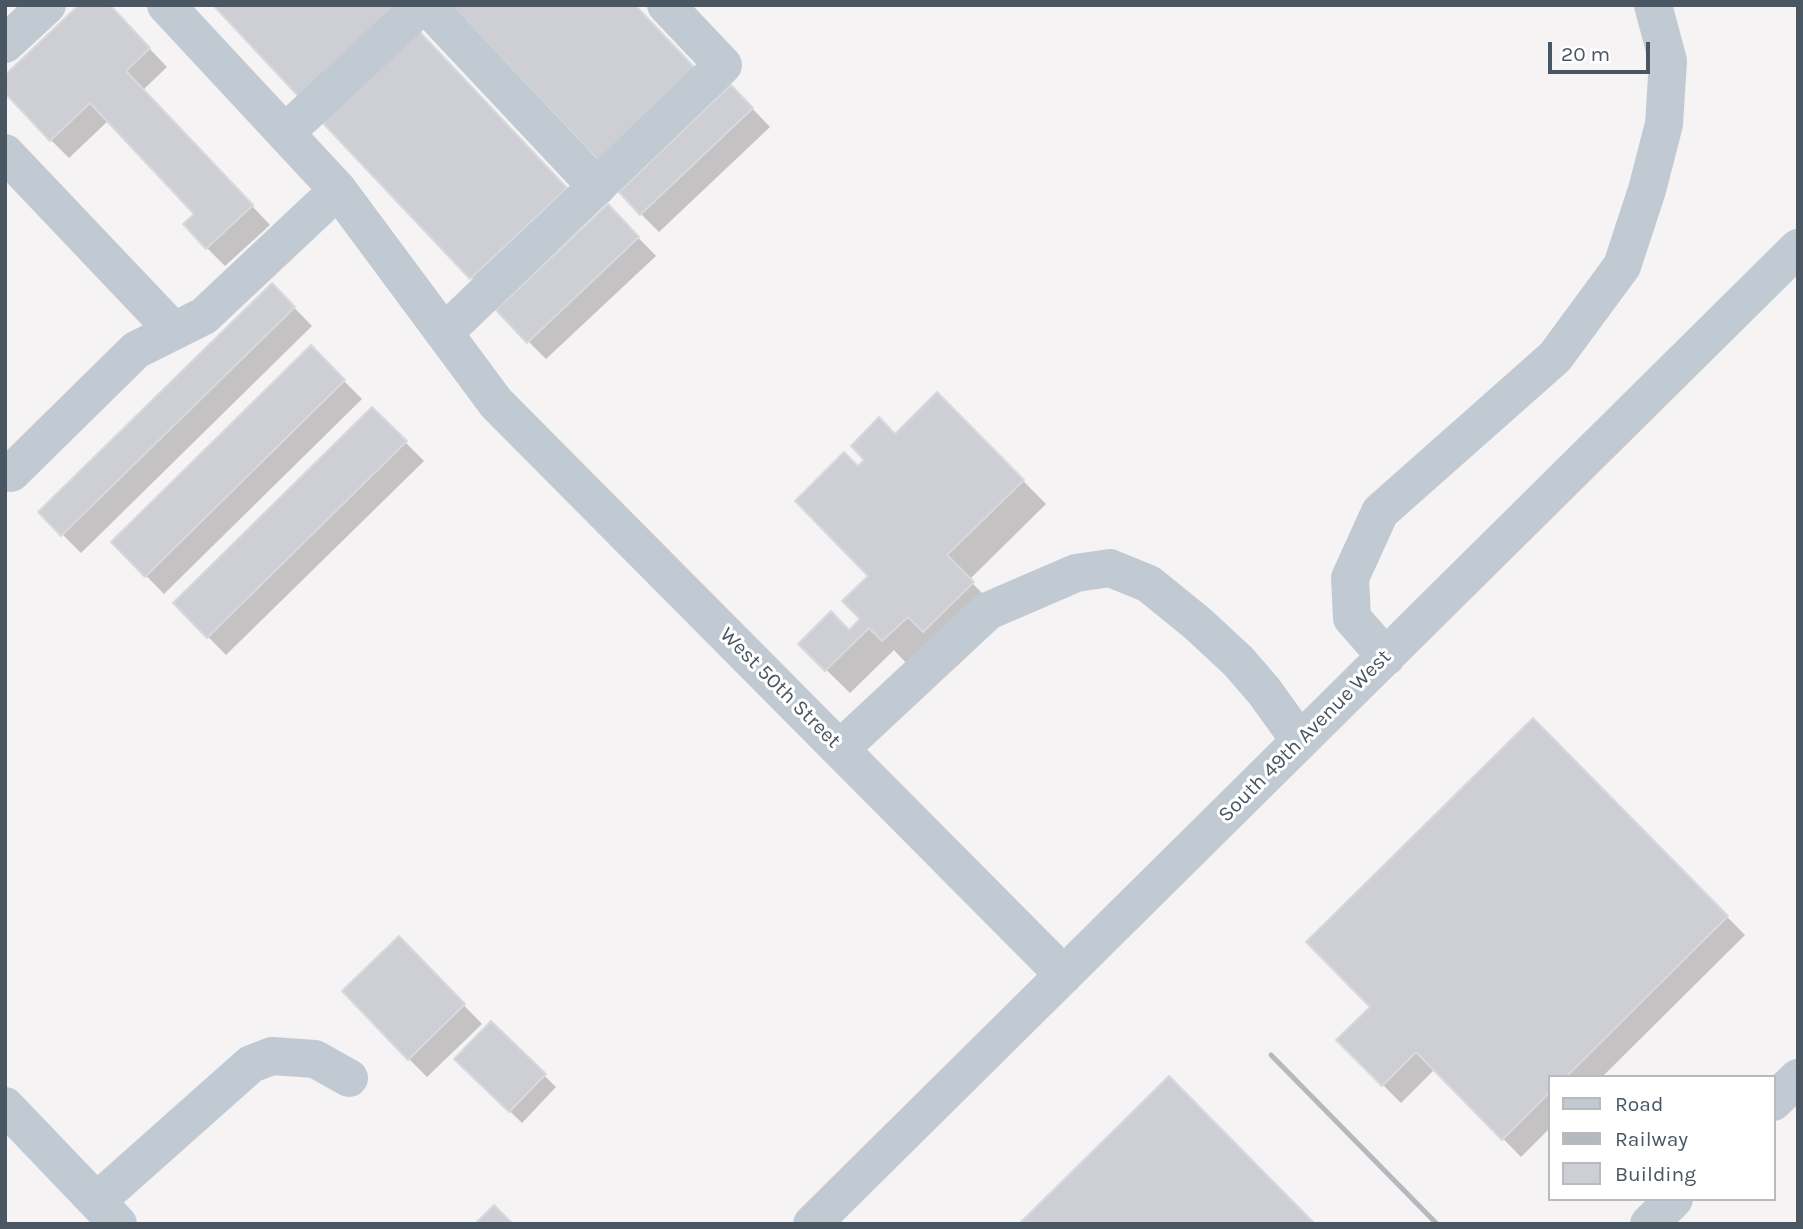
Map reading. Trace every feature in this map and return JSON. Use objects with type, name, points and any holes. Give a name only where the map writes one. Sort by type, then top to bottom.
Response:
[{"type":"street","name":"West 50th Street","points":[[166,5],[338,190],[496,403],[1064,975]]},
{"type":"street","points":[[285,133],[424,5],[597,187]]},
{"type":"street","points":[[444,333],[723,65],[666,5]]},
{"type":"street","points":[[1385,657],[1352,618],[1350,578],[1380,512],[1555,357],[1622,266],[1647,190],[1664,124],[1668,61],[1653,5]]},
{"type":"street","points":[[5,44],[34,9]]},
{"type":"street","points":[[5,153],[174,331]]},
{"type":"street","points":[[11,473],[136,350],[205,316],[338,190]]},
{"type":"street","name":"South 49th Avenue West","points":[[812,1224],[1798,248]]},
{"type":"street","points":[[840,749],[988,611],[1076,573],[1110,568],[1149,584],[1197,622],[1264,691],[1300,741]]},
{"type":"street","points":[[5,1106],[108,1212],[251,1064],[272,1056],[315,1059],[349,1077]]},
{"type":"street","points":[[1775,1100],[1798,1078]]},
{"type":"street","points":[[1649,1224],[1672,1201]]},
{"type":"building","points":[[79,5],[110,5],[150,48],[126,71],[253,205],[206,249],[183,224],[194,214],[90,103],[50,141],[5,93],[5,75]]},
{"type":"building","points":[[213,5],[396,5],[300,98]]},
{"type":"building","points":[[451,5],[635,5],[695,68],[598,160]]},
{"type":"building","points":[[417,29],[567,188],[470,279],[320,120]]},
{"type":"building","points":[[731,85],[753,108],[640,215],[619,192]]},
{"type":"building","points":[[608,204],[639,237],[527,343],[496,310]]},
{"type":"building","points":[[272,283],[295,307],[61,536],[38,512]]},
{"type":"building","points":[[311,345],[345,380],[145,577],[111,542]]},
{"type":"building","points":[[937,392],[1024,480],[947,555],[974,582],[923,632],[908,617],[882,641],[869,628],[825,671],[798,644],[831,611],[849,630],[860,619],[842,601],[868,576],[795,501],[844,452],[858,466],[864,460],[851,446],[879,417],[895,434]]},
{"type":"building","points":[[372,407],[407,441],[207,638],[173,603]]},
{"type":"building","points":[[1533,718],[1728,916],[1568,1075],[1548,1075],[1548,1094],[1502,1140],[1416,1052],[1382,1086],[1336,1040],[1370,1007],[1306,942]]},
{"type":"building","points":[[399,936],[465,1004],[408,1060],[342,991]]},
{"type":"building","points":[[491,1021],[546,1074],[509,1112],[454,1059]]},
{"type":"building","points":[[1169,1076],[1315,1224],[1019,1224]]},
{"type":"building","points":[[494,1205],[513,1224],[475,1224]]},
{"type":"railway","points":[[1271,1055],[1437,1224]]}]
